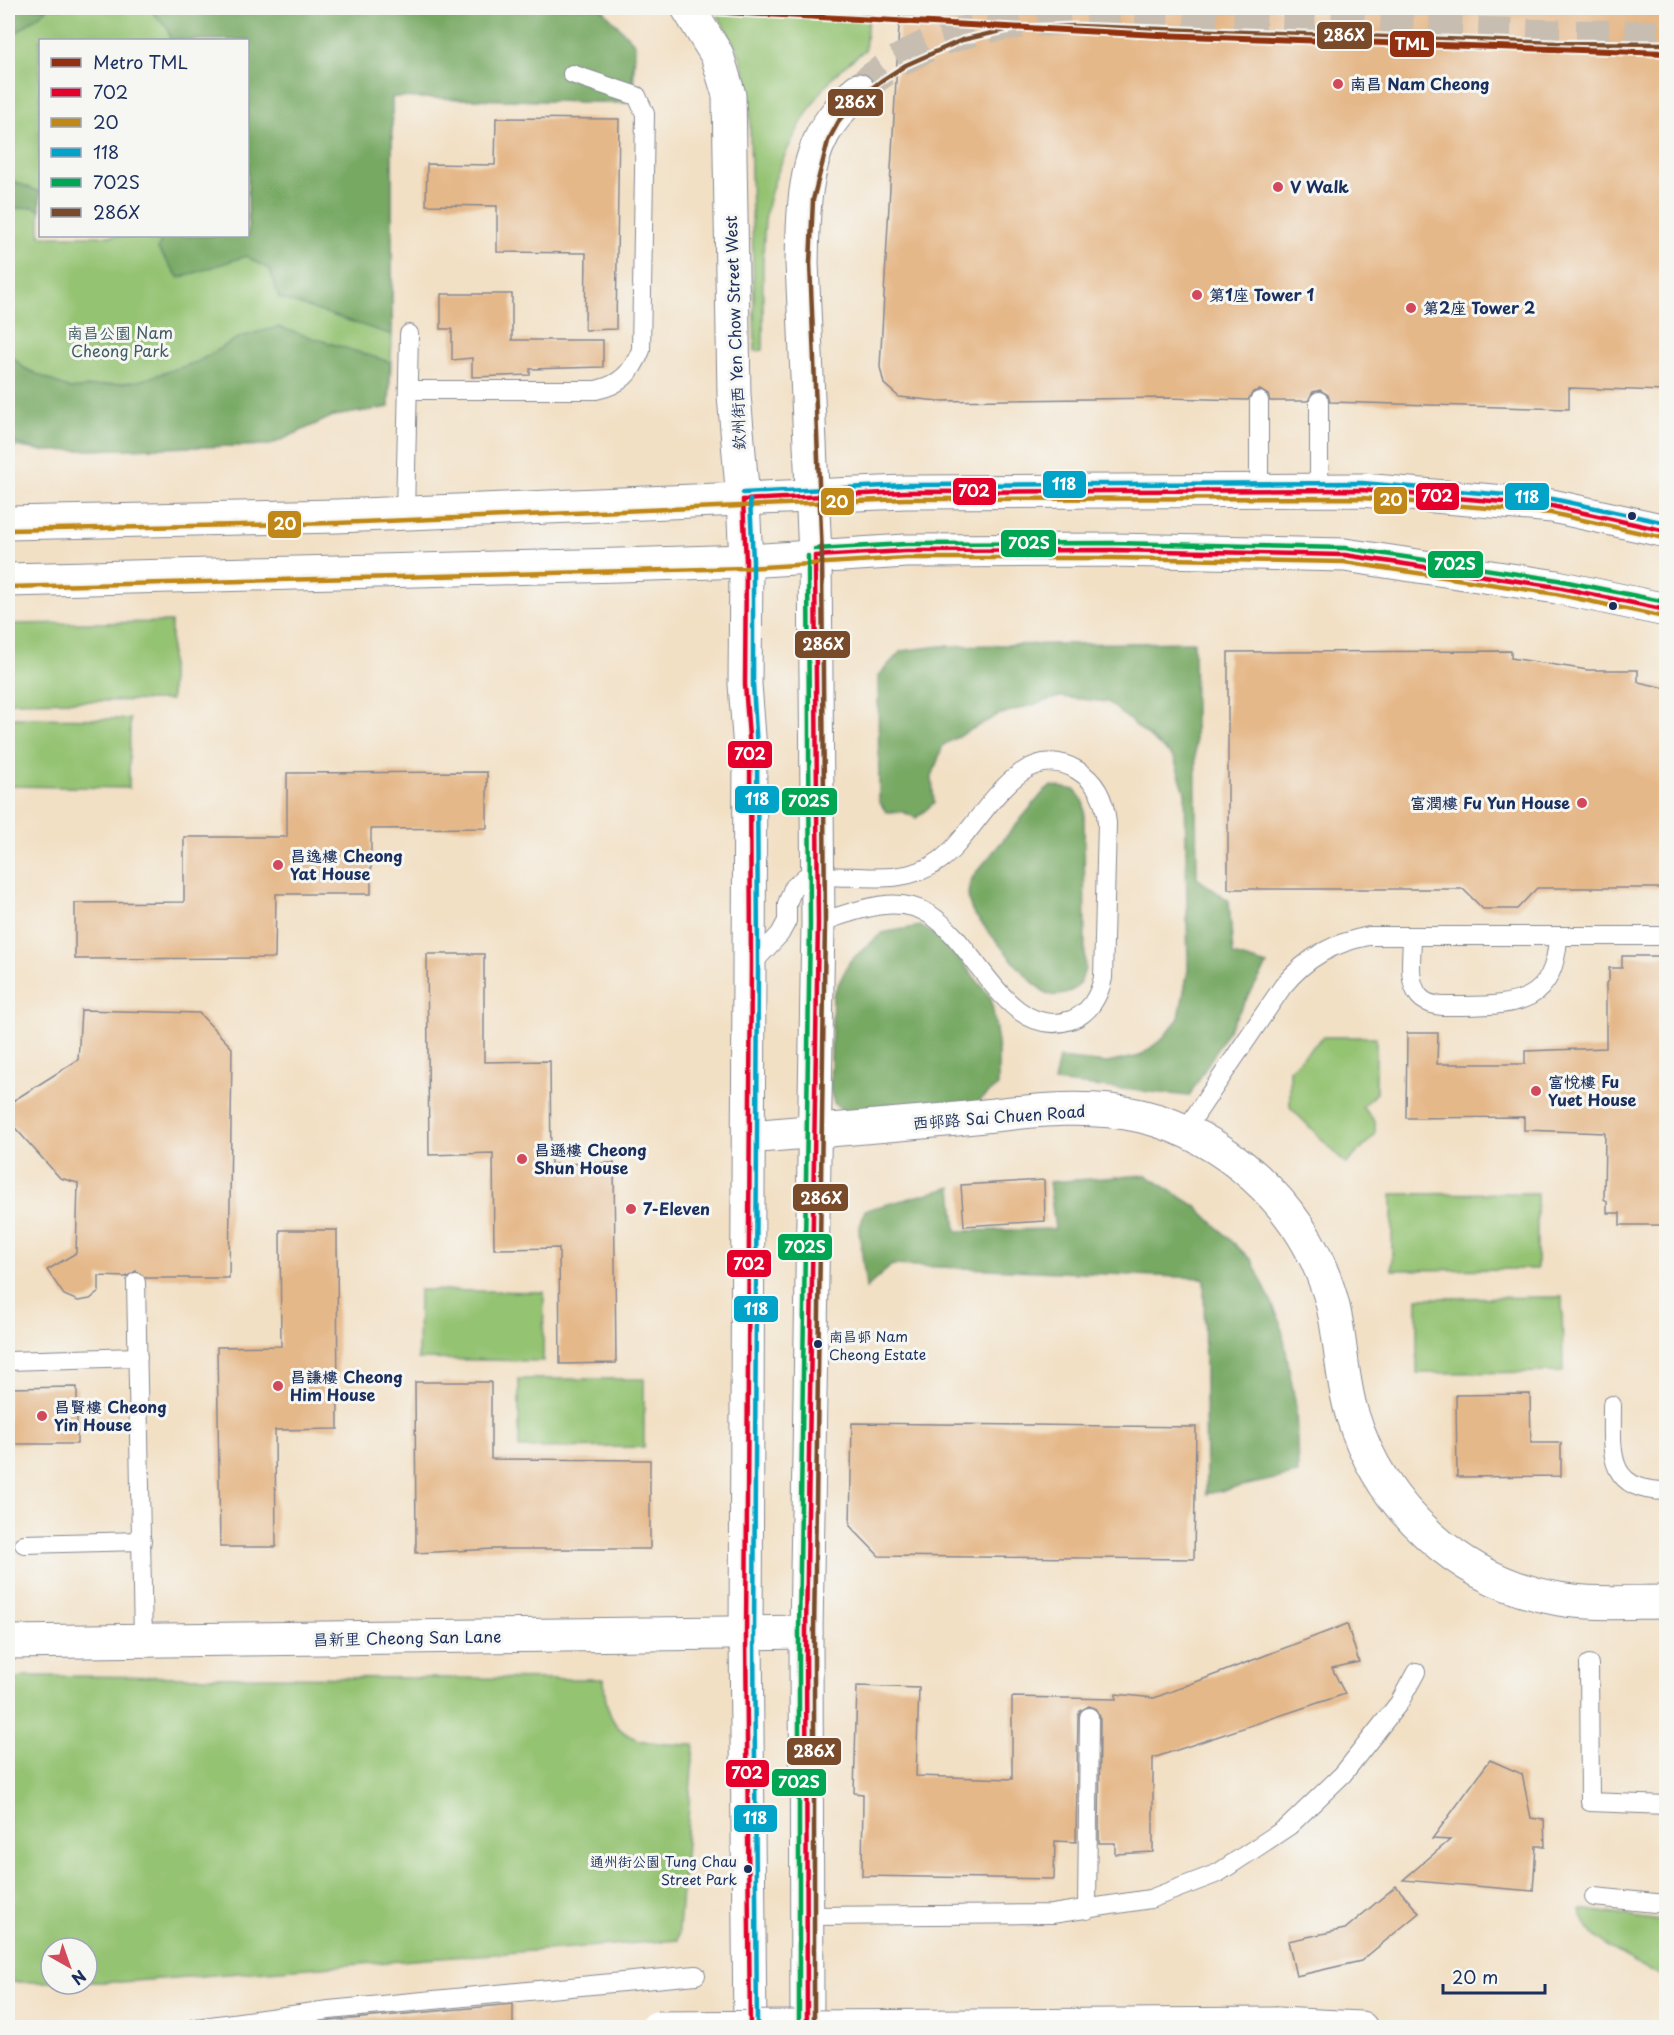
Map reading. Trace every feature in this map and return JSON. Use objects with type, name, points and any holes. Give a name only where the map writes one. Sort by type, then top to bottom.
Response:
[{"type":"main road","name":"欽州街西 Yen Chow Street West","points":[[687,8],[717,55],[729,95],[734,395],[746,561],[745,684],[750,750],[751,965],[746,1634],[750,2028]]},
{"type":"main road","points":[[807,2028],[809,1916],[806,1632],[818,923],[815,556],[802,263],[803,214],[813,162],[822,135],[836,113],[858,90]]},
{"type":"main road","points":[[8,523],[405,513],[905,492],[1362,490],[1552,506],[1666,531]]},
{"type":"main road","points":[[8,580],[746,561],[906,551],[1112,550],[1345,555],[1557,587],[1666,610]]},
{"type":"main road","name":"西邨路 Sai Chuen Road","points":[[748,1137],[1074,1108],[1141,1116],[1184,1132],[1234,1159],[1260,1181],[1302,1234],[1327,1283],[1335,1312],[1344,1378],[1361,1442],[1394,1499],[1416,1523],[1440,1546],[1467,1564],[1528,1591],[1592,1602],[1666,1602]]},
{"type":"main road","name":"昌新里 Cheong San Lane","points":[[8,1642],[806,1632]]},
{"type":"main road","points":[[657,2028],[1161,2023],[1361,2028]]},
{"type":"lane","points":[[408,390],[596,390],[611,387],[623,379],[636,364],[640,350],[645,114],[637,96],[572,74]]},
{"type":"lane","points":[[405,513],[409,334]]},
{"type":"lane","points":[[1259,401],[1259,490]]},
{"type":"lane","points":[[1319,401],[1319,490]]},
{"type":"lane","points":[[751,965],[780,934],[787,921],[787,904],[793,888],[805,877],[905,877],[940,861],[1015,776],[1032,766],[1048,763],[1074,768],[1089,778],[1106,807],[1103,978],[1094,1001],[1075,1019],[1048,1024],[1022,1015],[951,931],[928,913],[886,904],[818,923]]},
{"type":"lane","points":[[1184,1132],[1296,970],[1312,957],[1349,940],[1369,936],[1666,936]]},
{"type":"lane","points":[[1412,937],[1412,985],[1419,997],[1432,1004],[1445,1006],[1507,1005],[1532,995],[1547,979],[1557,958],[1558,936]]},
{"type":"lane","points":[[136,1282],[143,1640]]},
{"type":"lane","points":[[8,1361],[138,1357]]},
{"type":"lane","points":[[1612,1405],[1613,1458],[1618,1472],[1629,1484],[1643,1490],[1666,1491]]},
{"type":"lane","points":[[24,1544],[142,1541]]},
{"type":"lane","points":[[1589,1664],[1590,1802],[1666,1805]]},
{"type":"lane","points":[[809,1916],[1052,1914],[1150,1899],[1218,1873],[1289,1826],[1343,1774],[1399,1703],[1416,1672]]},
{"type":"lane","points":[[1087,1910],[1089,1717]]},
{"type":"lane","points":[[1594,1897],[1666,1904]]},
{"type":"lane","points":[[196,2028],[329,2010],[696,1975]]},
{"type":"green space","name":"南昌公園 Nam Cheong Park","points":[[8,8],[601,8],[635,44],[633,103],[392,97],[392,335],[389,407],[333,416],[270,445],[43,451],[8,445]]},
{"type":"green space","points":[[8,8],[49,8],[8,39]]},
{"type":"green space","points":[[148,8],[601,8],[635,44],[630,103],[392,97],[392,335],[279,298],[270,270],[246,256],[179,278],[158,249],[162,237],[249,237],[249,39],[171,39],[167,27]]},
{"type":"green space","points":[[714,8],[869,8],[865,50],[837,73],[813,104],[791,143],[774,183],[765,221],[763,350],[755,351],[749,86],[739,53]]},
{"type":"green space","points":[[8,179],[39,192],[39,210],[33,207],[8,209]]},
{"type":"green space","points":[[278,327],[390,362],[389,407],[333,416],[270,445],[43,451],[8,441],[8,352],[24,368],[70,389],[139,381],[197,362],[240,337]]},
{"type":"green space","points":[[171,622],[171,700],[8,702],[8,624]]},
{"type":"green space","points":[[1194,642],[1197,878],[1229,901],[1233,955],[1267,965],[1189,1096],[1054,1082],[1059,1058],[1107,1063],[1140,1056],[1162,1039],[1179,1018],[1188,970],[1185,793],[1174,758],[1108,702],[1060,697],[998,715],[943,745],[932,777],[934,803],[916,818],[903,812],[886,812],[879,801],[878,676],[901,651],[941,646]]},
{"type":"green space","points":[[8,718],[130,719],[129,788],[8,786]]},
{"type":"green space","points":[[1053,786],[1075,790],[1084,802],[1085,969],[1077,987],[1059,995],[1051,995],[1043,991],[1011,959],[974,914],[968,894],[974,875],[1046,789]]},
{"type":"green space","points":[[920,926],[945,941],[991,998],[998,1043],[998,1086],[963,1113],[849,1115],[834,1103],[830,1090],[833,995],[850,961],[882,933]]},
{"type":"green space","points":[[1323,1037],[1376,1037],[1376,1093],[1362,1107],[1375,1121],[1375,1135],[1346,1164],[1290,1107],[1290,1069]]},
{"type":"green space","points":[[1146,1175],[1197,1207],[1252,1261],[1281,1323],[1296,1407],[1298,1474],[1206,1494],[1204,1278],[892,1265],[866,1288],[859,1230],[865,1210],[952,1187],[956,1231],[1055,1229],[1049,1182]]},
{"type":"green space","points":[[1537,1193],[1537,1269],[1392,1270],[1392,1194]]},
{"type":"green space","points":[[419,1290],[544,1292],[543,1361],[418,1359]]},
{"type":"green space","points":[[1562,1297],[1563,1372],[1417,1373],[1417,1298]]},
{"type":"green space","points":[[519,1379],[644,1379],[644,1447],[519,1448]]},
{"type":"green space","name":"通州街公園 Tung Chau Street Park","points":[[24,1676],[604,1679],[606,1700],[611,1716],[619,1728],[629,1736],[642,1741],[694,1745],[678,1940],[99,1982],[99,1936],[39,1936],[39,1982],[8,1982],[8,1682]]},
{"type":"green space","points":[[1581,1909],[1666,1922],[1666,1979],[1602,1943],[1584,1921]]},
{"type":"building","name":"V Walk","points":[[900,8],[1666,8],[1666,391],[1569,388],[1569,409],[1330,402],[1328,395],[1320,390],[1313,392],[1308,401],[1270,401],[1268,395],[1260,390],[1253,392],[1248,400],[1165,398],[939,401],[899,397],[884,384],[880,367]]},
{"type":"building","points":[[496,118],[619,119],[616,329],[585,330],[586,253],[497,252],[497,206],[426,205],[427,164],[495,165]]},
{"type":"building","points":[[441,294],[512,294],[512,340],[603,340],[603,367],[530,369],[530,375],[472,377],[472,358],[452,360],[452,329],[441,329]]},
{"type":"building","points":[[1511,651],[1511,658],[1588,670],[1638,670],[1638,682],[1666,688],[1666,888],[1537,888],[1517,909],[1483,909],[1463,889],[1228,889],[1228,652]]},
{"type":"building","name":"昌逸樓 Cheong Yat House","points":[[487,772],[487,828],[371,829],[371,894],[276,894],[275,958],[75,959],[75,903],[184,902],[184,837],[287,837],[287,773]]},
{"type":"building","name":"昌遜樓 Cheong Shun House","points":[[427,954],[484,954],[484,1062],[550,1061],[551,1164],[614,1163],[616,1363],[560,1364],[559,1248],[494,1249],[493,1153],[429,1155]]},
{"type":"building","name":"富悅樓 Fu Yuet House","points":[[1622,956],[1666,956],[1666,1225],[1620,1225],[1620,1213],[1607,1213],[1607,1201],[1604,1199],[1605,1133],[1524,1130],[1524,1117],[1406,1118],[1407,1033],[1438,1033],[1437,1064],[1525,1064],[1525,1051],[1606,1048],[1606,983],[1609,980],[1609,968],[1622,968]]},
{"type":"building","points":[[81,1010],[199,1013],[232,1048],[229,1278],[146,1278],[136,1271],[126,1277],[99,1276],[99,1292],[90,1299],[78,1301],[64,1295],[47,1270],[76,1253],[78,1183],[60,1178],[8,1120],[8,1104],[78,1060]]},
{"type":"building","points":[[1044,1180],[1045,1221],[964,1226],[961,1185]]},
{"type":"building","name":"昌謙樓 Cheong Him House","points":[[280,1230],[337,1230],[338,1429],[275,1430],[276,1547],[220,1547],[217,1347],[281,1346]]},
{"type":"building","points":[[415,1382],[491,1382],[491,1459],[650,1460],[650,1549],[494,1549],[416,1553]]},
{"type":"building","name":"昌賢樓 Cheong Yin House","points":[[77,1387],[77,1444],[8,1444],[8,1388]]},
{"type":"building","points":[[1530,1394],[1531,1443],[1561,1443],[1561,1476],[1457,1477],[1456,1395]]},
{"type":"building","points":[[852,1423],[1196,1427],[1194,1559],[879,1556],[850,1526]]},
{"type":"building","points":[[1347,1624],[1359,1662],[1332,1668],[1345,1694],[1153,1758],[1153,1852],[1115,1854],[1115,1843],[1099,1843],[1100,1717],[1095,1708],[1089,1706],[1080,1711],[1078,1717],[1076,1842],[1055,1841],[1054,1879],[862,1876],[863,1794],[854,1793],[857,1686],[919,1688],[916,1776],[1012,1779],[1012,1697],[1116,1699],[1116,1694],[1154,1698]]},
{"type":"building","points":[[1490,1760],[1522,1774],[1531,1818],[1544,1820],[1545,1846],[1536,1846],[1533,1891],[1403,1880],[1450,1840],[1432,1839]]},
{"type":"building","points":[[1396,1886],[1419,1913],[1361,1961],[1296,1976],[1288,1941],[1345,1929]]},
{"type":"building","points":[[513,2004],[513,2028],[284,2028],[330,2021]]},
{"type":"tunnel","points":[[858,90],[910,54],[935,42],[986,27],[1044,20],[1076,18],[1556,36],[1666,37]]},
{"type":"metro line","name":"TML","points":[[650,8],[1158,35],[1666,53]]},
{"type":"transit line","name":"286X","points":[[814,2028],[814,1632],[825,923],[822,556],[810,263],[813,200],[828,141],[840,119],[858,99],[906,65],[962,40],[1014,28],[1076,26],[1556,43],[1666,44]]},
{"type":"transit line","name":"118","points":[[743,493],[905,485],[1362,483],[1553,499],[1666,523]]},
{"type":"transit line","name":"702","points":[[743,500],[905,492],[1362,490],[1552,506],[1666,531]]},
{"type":"transit line","name":"20","points":[[8,530],[337,523],[905,499],[1362,498],[1551,513],[1664,538]]},
{"type":"transit line","name":"702","points":[[743,500],[746,561],[745,684],[750,750],[751,965],[746,1634],[750,2028]]},
{"type":"transit line","name":"118","points":[[750,500],[753,561],[753,684],[757,750],[758,965],[754,1634],[757,2028]]},
{"type":"transit line","name":"702S","points":[[815,549],[906,544],[1112,543],[1345,548],[1558,580],[1666,602]]},
{"type":"transit line","name":"702","points":[[815,556],[906,551],[1112,550],[1345,555],[1557,587],[1666,610]]},
{"type":"transit line","name":"702S","points":[[799,2028],[799,1632],[810,923],[808,556]]},
{"type":"transit line","name":"702","points":[[807,2028],[806,1632],[818,923],[815,556]]},
{"type":"transit line","name":"20","points":[[8,587],[746,568],[906,558],[1112,558],[1344,562],[1556,594],[1664,617]]},
{"type":"place","name":"南昌 Nam Cheong","points":[[1338,84]]},
{"type":"place","name":"V Walk","points":[[1278,187]]},
{"type":"place","name":"第1座 Tower 1","points":[[1197,295]]},
{"type":"place","name":"第2座 Tower 2","points":[[1411,308]]},
{"type":"place","name":"富潤樓 Fu Yun House","points":[[1582,803]]},
{"type":"place","name":"昌逸樓 Cheong Yat House","points":[[278,865]]},
{"type":"place","name":"富悅樓 Fu Yuet House","points":[[1536,1091]]},
{"type":"place","name":"昌遜樓 Cheong Shun House","points":[[522,1159]]},
{"type":"place","name":"7-Eleven","points":[[631,1209]]},
{"type":"place","name":"南昌邨 Nam Cheong Estate","points":[[818,1344]]},
{"type":"place","name":"昌謙樓 Cheong Him House","points":[[278,1386]]},
{"type":"place","name":"昌賢樓 Cheong Yin House","points":[[42,1416]]},
{"type":"place","name":"通州街公園 Tung Chau Street Park","points":[[748,1869]]}]
